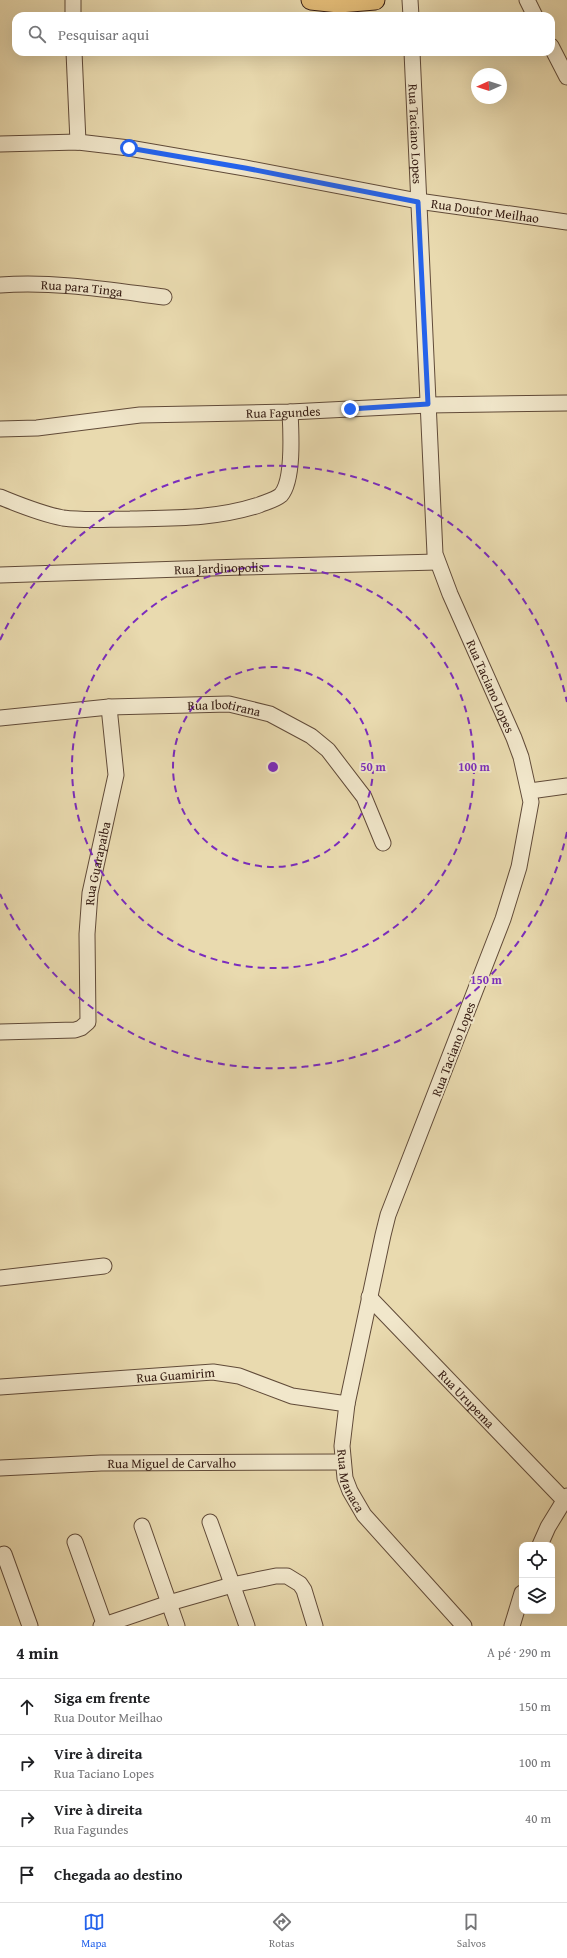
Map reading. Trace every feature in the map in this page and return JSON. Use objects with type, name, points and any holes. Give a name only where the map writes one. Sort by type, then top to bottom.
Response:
[{"type":"main road","points":[[311,0],[339,3],[372,0]]},
{"type":"street","points":[[73,0],[73,12]]},
{"type":"street","points":[[410,0],[411,12]]},
{"type":"street","points":[[527,0],[533,12]]},
{"type":"street","points":[[555,54],[567,77]]},
{"type":"street","points":[[74,56],[78,142]]},
{"type":"street","name":"Rua Taciano Lopes","points":[[369,1297],[388,1215],[503,919],[526,838],[531,802],[530,791],[514,738],[437,562],[435,554],[412,56]]},
{"type":"street","name":"Rua Doutor Meilhao","points":[[0,144],[78,142],[245,168],[418,202],[567,222]]},
{"type":"street","name":"Rua para Tinga","points":[[0,285],[28,283],[60,284],[164,297]]},
{"type":"street","name":"Rua Fagundes","points":[[0,429],[37,428],[140,415],[290,412],[428,404],[567,403]]},
{"type":"street","points":[[0,497],[35,510],[75,519],[190,518],[223,514],[251,507],[273,500],[284,489],[291,452],[290,412]]},
{"type":"street","name":"Rua Jardinopolis","points":[[0,576],[242,567],[437,562]]},
{"type":"street","name":"Rua Ibotirana","points":[[0,718],[110,707],[229,704],[270,714],[288,722],[328,750],[345,770],[364,797],[383,843]]},
{"type":"street","name":"Rua Guarapaiba","points":[[0,1032],[74,1030],[81,1028],[88,1022],[87,934],[90,893],[116,775],[110,707]]},
{"type":"street","points":[[530,791],[567,786]]},
{"type":"street","points":[[0,1278],[104,1266]]},
{"type":"street","name":"Rua Manaca","points":[[369,1297],[347,1404],[342,1446],[345,1478],[350,1491],[364,1515],[464,1626]]},
{"type":"street","name":"Rua Urupema","points":[[369,1297],[566,1498]]},
{"type":"street","name":"Rua Guamirim","points":[[0,1387],[213,1372],[239,1376],[292,1396],[347,1404]]},
{"type":"street","name":"Rua Miguel de Carvalho","points":[[0,1468],[101,1463],[343,1462]]},
{"type":"street","points":[[541,1542],[548,1527],[566,1498]]},
{"type":"street","points":[[210,1522],[247,1626]]},
{"type":"street","points":[[142,1526],[177,1626]]},
{"type":"street","points":[[75,1542],[103,1626],[169,1603],[232,1585],[269,1577],[287,1576],[300,1584],[304,1590],[314,1626]]},
{"type":"street","points":[[4,1554],[30,1626]]},
{"type":"street","points":[[512,1626],[519,1603]]},
{"type":"route","points":[[129,148],[245,168],[418,202],[428,404],[350,409]]}]
